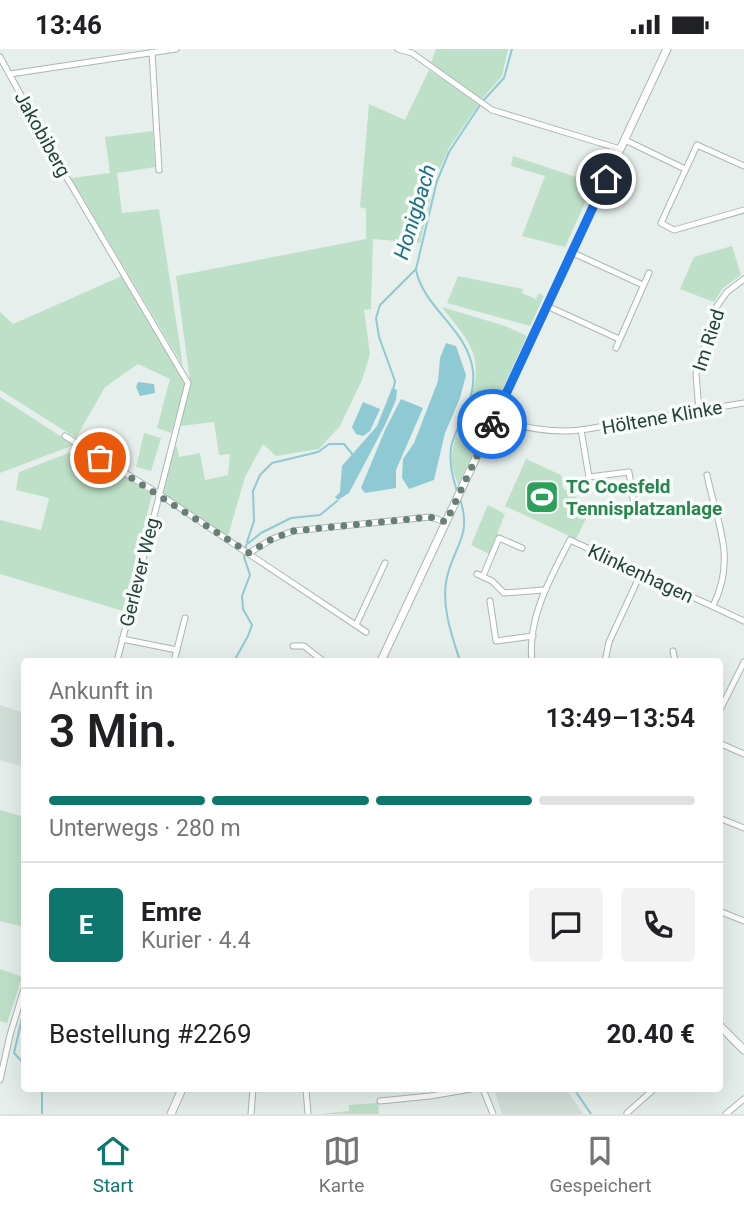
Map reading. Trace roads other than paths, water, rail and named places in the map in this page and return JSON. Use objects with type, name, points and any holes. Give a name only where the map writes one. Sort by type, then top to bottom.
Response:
[{"type":"street","name":"Jakobiberg","points":[[176,49],[10,75],[54,156],[188,383]]},
{"type":"street","points":[[398,49],[412,53],[492,110],[620,149]]},
{"type":"street","points":[[381,658],[667,49]]},
{"type":"street","points":[[152,53],[159,170]]},
{"type":"street","points":[[0,57],[10,75]]},
{"type":"street","points":[[625,140],[685,170]]},
{"type":"street","points":[[744,166],[697,145],[661,223],[674,230],[744,210]]},
{"type":"street","points":[[571,252],[643,285]]},
{"type":"street","points":[[615,348],[649,273]]},
{"type":"street","name":"Im Ried","points":[[699,411],[696,374],[717,306],[727,292],[744,279]]},
{"type":"street","points":[[547,306],[619,339]]},
{"type":"street","name":"Gerlever Weg","points":[[118,658],[188,383]]},
{"type":"street","name":"Höltene Klinke","points":[[495,417],[539,430],[581,430],[744,403]]},
{"type":"street","name":"Höltene Klinke","points":[[581,430],[589,477],[629,472],[634,505]]},
{"type":"street","points":[[65,436],[159,494],[366,632]]},
{"type":"street","name":"Klinkenhagen","points":[[707,475],[725,555],[726,571],[713,606]]},
{"type":"street","points":[[248,553],[293,531],[430,517],[446,522]]},
{"type":"street","points":[[523,548],[499,538],[480,575],[504,593],[544,590],[533,636],[532,658]]},
{"type":"street","name":"Klinkenhagen","points":[[544,590],[570,540],[744,621]]},
{"type":"street","points":[[356,625],[385,563]]},
{"type":"street","points":[[606,658],[609,642],[641,573]]},
{"type":"street","points":[[490,601],[496,641],[533,636]]},
{"type":"street","points":[[175,658],[185,618]]},
{"type":"street","name":"Gerlever Weg","points":[[122,639],[177,650]]},
{"type":"street","points":[[293,646],[304,646],[319,658]]},
{"type":"street","points":[[673,651],[674,658]]},
{"type":"street","points":[[723,704],[744,662]]},
{"type":"street","points":[[723,745],[744,754]]},
{"type":"street","points":[[723,820],[744,828]]},
{"type":"street","points":[[723,913],[744,921]]},
{"type":"street","points":[[0,1080],[21,999]]},
{"type":"street","points":[[723,1028],[743,1046]]},
{"type":"street","points":[[171,1114],[182,1092]]},
{"type":"street","points":[[251,1114],[253,1092]]},
{"type":"street","points":[[306,1092],[308,1114]]},
{"type":"street","points":[[380,1101],[448,1092]]},
{"type":"street","points":[[484,1092],[493,1114]]},
{"type":"street","points":[[628,1113],[651,1092]]},
{"type":"street","points":[[726,1114],[744,1099]]},
{"type":"water","points":[[446,343],[456,346],[466,375],[460,398],[445,433],[434,480],[409,489],[402,478],[403,459],[414,443],[438,381],[440,358]]},
{"type":"water","points":[[138,382],[154,384],[155,393],[140,396],[136,387]]},
{"type":"water","points":[[392,388],[397,390],[396,400],[385,425],[349,493],[338,500],[335,497],[340,492],[342,466],[377,426]]},
{"type":"water","points":[[401,399],[423,408],[396,470],[396,488],[365,493],[361,488]]},
{"type":"water","points":[[363,402],[380,409],[370,431],[363,436],[356,434],[352,427]]},
{"type":"waterway","name":"Honigbach","points":[[393,391],[395,381],[379,337],[376,318],[380,305],[416,269],[437,181],[449,152],[482,102],[504,78],[512,49]]},
{"type":"waterway","points":[[416,270],[428,296],[463,343],[473,371],[470,399],[455,434],[450,455],[457,491]]},
{"type":"waterway","name":"Honigbach","points":[[247,542],[254,521],[253,491],[260,475],[272,463],[318,452],[329,444],[344,444],[353,455]]},
{"type":"waterway","points":[[459,658],[448,622],[445,592],[449,570],[463,533],[460,499]]},
{"type":"waterway","name":"Honigbach","points":[[236,658],[252,625],[243,609],[242,596],[250,575],[244,557],[246,545],[261,533],[291,518],[320,515],[337,501]]},
{"type":"waterway","name":"Honigbach","points":[[21,1023],[14,1053],[21,1061]]},
{"type":"waterway","name":"Honigbach","points":[[42,1092],[42,1114]]},
{"type":"waterway","points":[[576,1092],[591,1114]]},
{"type":"place","name":"TC Coesfeld Tennisplatzanlage","points":[[542,497]]}]
